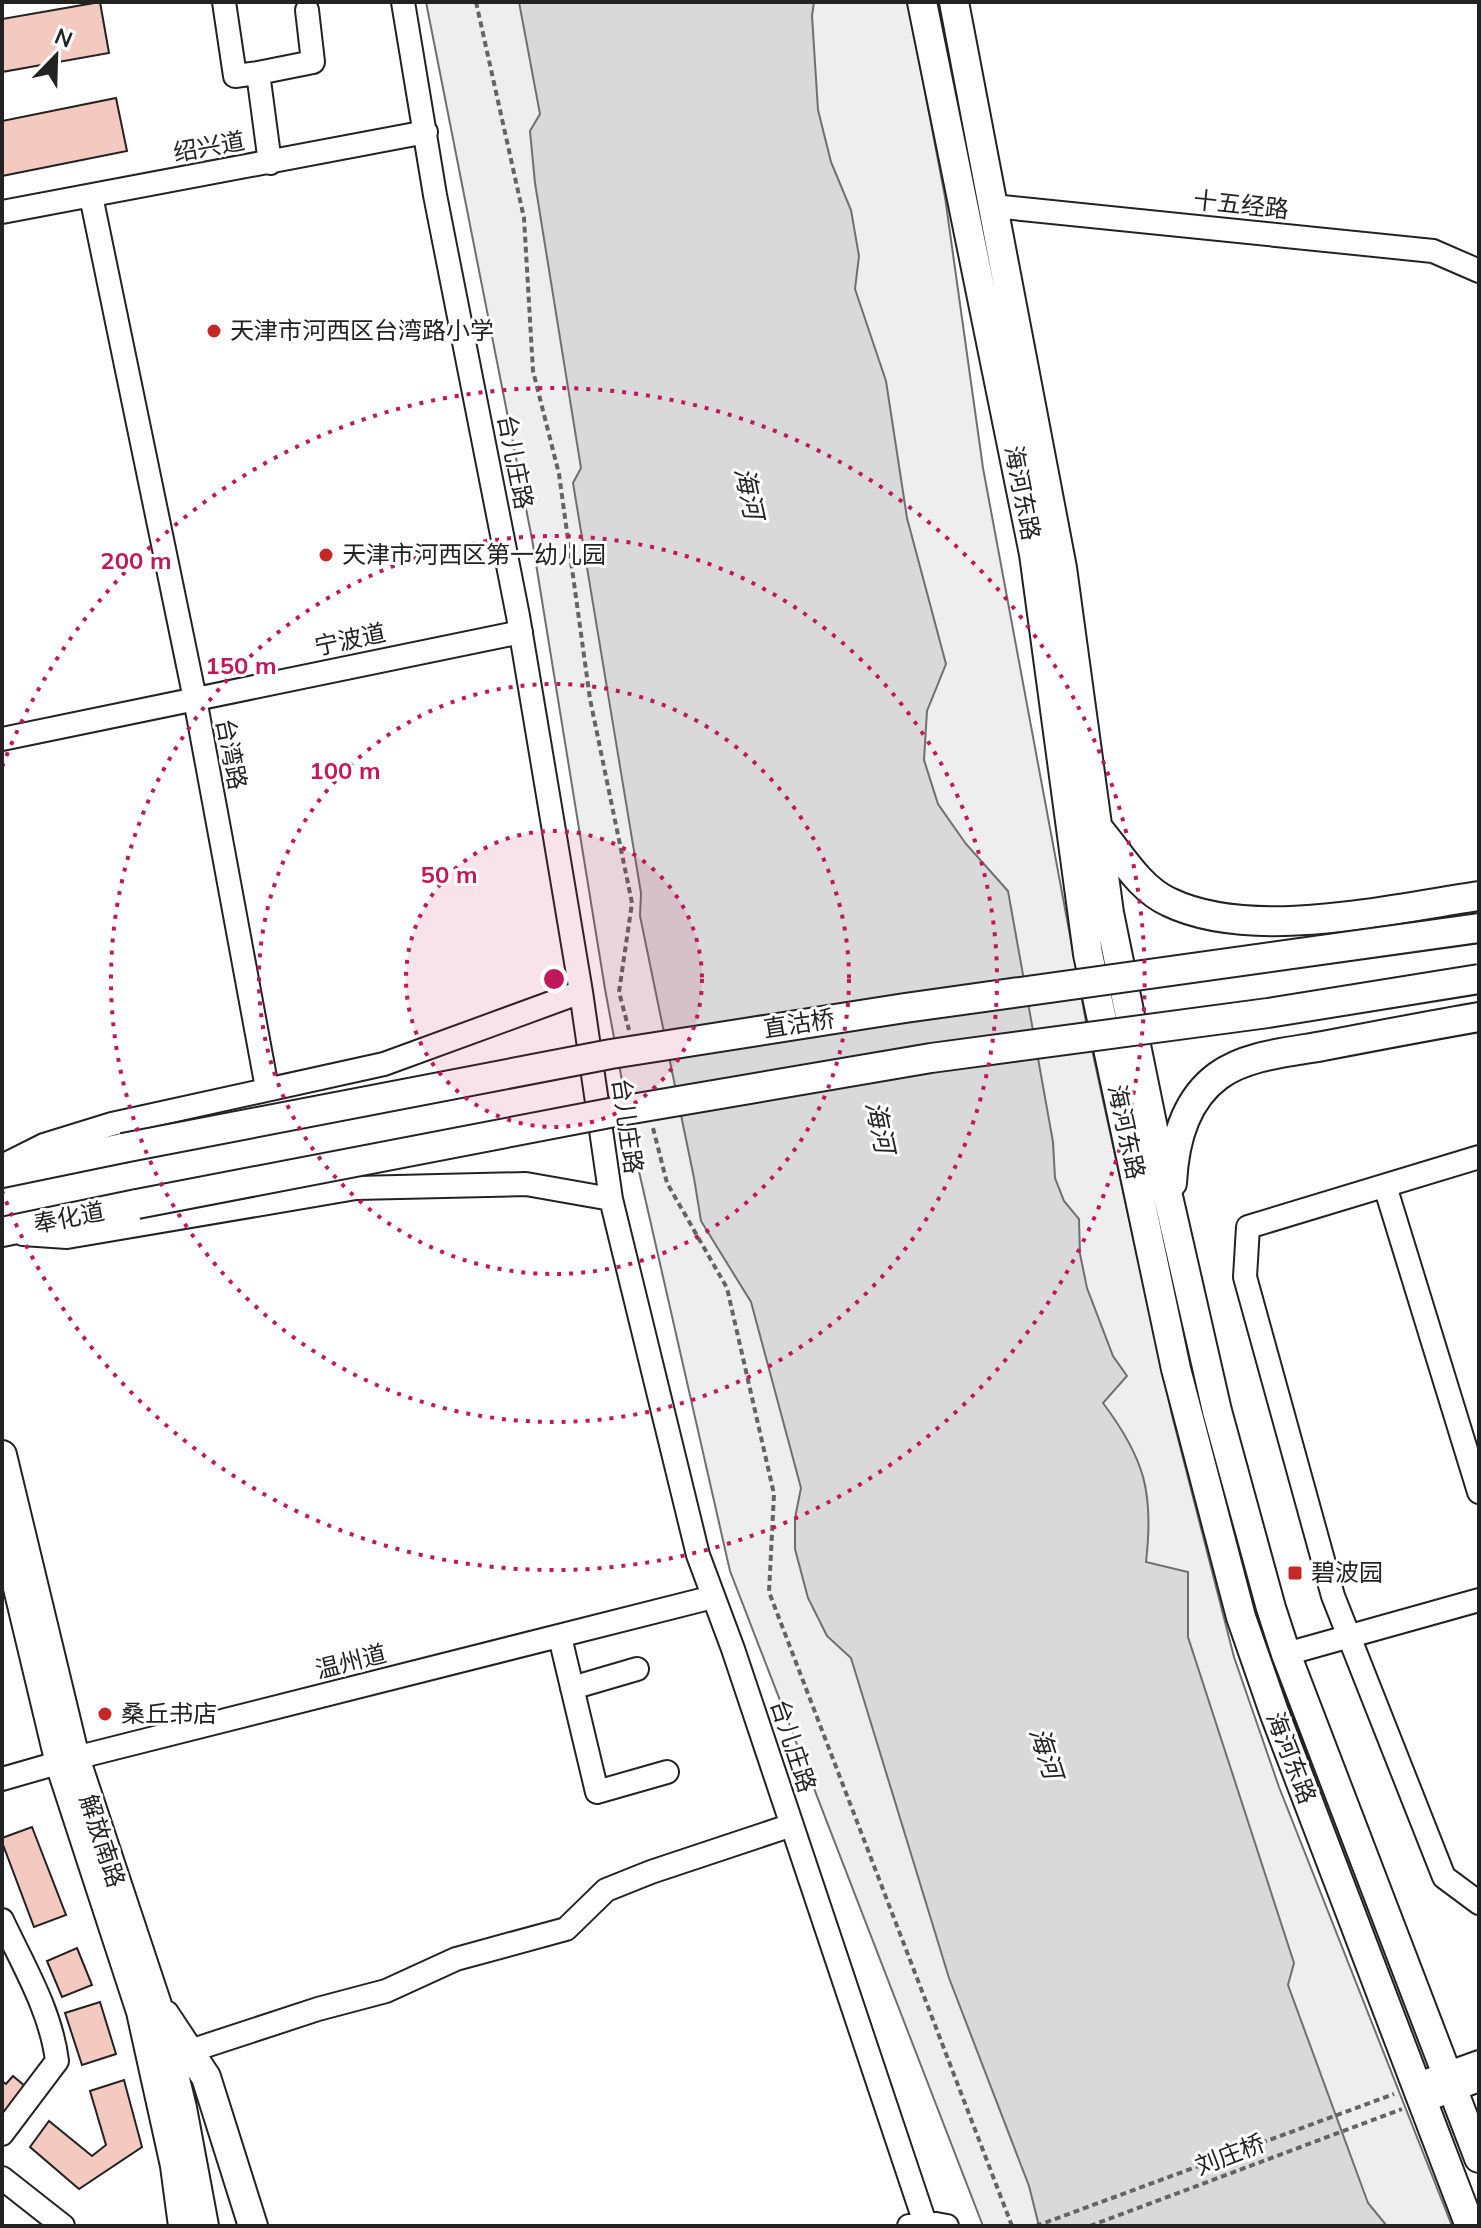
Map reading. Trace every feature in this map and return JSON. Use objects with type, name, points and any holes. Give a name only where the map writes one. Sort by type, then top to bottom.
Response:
[{"type":"main road","name":"海河东路","points":[[922,2],[1034,554],[1088,954],[1176,1369],[1241,1617],[1274,1712],[1470,2226]]},
{"type":"main road","name":"海河东路","points":[[954,2],[1062,568],[1109,913],[1171,1212],[1217,1411],[1286,1654],[1479,2158]]},
{"type":"main road","points":[[1097,827],[1136,877],[1167,902],[1216,917],[1293,921],[1479,896]]},
{"type":"main road","name":"直沽桥","points":[[2,1173],[611,1054],[905,1008],[1479,928]]},
{"type":"main road","name":"奉化道","points":[[2,1232],[620,1111],[900,1064],[1268,1013],[1479,979]]},
{"type":"main road","points":[[1171,1212],[1173,1156],[1187,1111],[1202,1090],[1220,1074],[1247,1062],[1281,1054],[1479,1017]]},
{"type":"main road","name":"解放南路","points":[[2,1455],[66,1761],[157,2005],[182,2108],[204,2226]]},
{"type":"main road","points":[[157,2005],[206,2077],[253,2226]]},
{"type":"street","points":[[224,2],[235,76],[313,62],[307,10]]},
{"type":"street","name":"台儿庄路","points":[[403,2],[435,195],[521,632],[581,992],[611,1199],[698,1555],[927,2225]]},
{"type":"street","points":[[258,73],[270,163]]},
{"type":"street","name":"绍兴道","points":[[2,212],[426,132]]},
{"type":"street","name":"台湾路","points":[[91,196],[195,699],[267,1088]]},
{"type":"street","name":"十五经路","points":[[993,206],[1433,251],[1479,271]]},
{"type":"street","name":"宁波道","points":[[2,739],[521,632]]},
{"type":"street","points":[[2,1166],[44,1145],[112,1124],[384,1064],[581,992]]},
{"type":"street","points":[[1479,1157],[1248,1227],[1245,1277],[1333,1596],[1444,1877],[1479,1903]]},
{"type":"street","points":[[2,1232],[67,1237],[356,1188],[526,1184],[611,1199]]},
{"type":"street","points":[[1385,1186],[1479,1492]]},
{"type":"street","name":"解放南路","points":[[2,1534],[138,2012],[172,2166],[180,2226]]},
{"type":"street","name":"温州道","points":[[2,1779],[713,1597]]},
{"type":"street","points":[[1286,1654],[1479,1600]]},
{"type":"street","points":[[560,1637],[597,1792],[667,1772]]},
{"type":"street","points":[[572,1688],[637,1669]]},
{"type":"street","points":[[190,2051],[318,2009],[386,1991],[456,1959],[566,1929],[606,1890],[792,1825]]},
{"type":"street","points":[[2,1920],[43,2009],[57,2061],[2,2134]]},
{"type":"street","points":[[1418,2093],[1449,2082],[1479,2062]]},
{"type":"street","points":[[1449,2082],[1479,2080]]},
{"type":"street","points":[[2,2178],[63,2226]]},
{"type":"path","points":[[476,2],[524,218],[533,371],[559,474],[590,699],[632,903],[619,992],[630,1036]]},
{"type":"path","points":[[652,1124],[667,1183],[727,1288],[774,1494],[769,1592],[1012,2226]]},
{"type":"path","points":[[1036,2226],[1377,2101]]},
{"type":"path","name":"刘庄桥","points":[[1090,2226],[1382,2117]]},
{"type":"shaded area","points":[[426,2],[908,2],[945,197],[983,468],[1087,1027],[1172,1415],[1234,1657],[1279,1787],[1452,2226],[983,2226],[730,1571],[638,1167],[605,989],[532,539]]},
{"type":"water","name":"海河","points":[[519,2],[814,2],[812,16],[818,110],[831,162],[851,210],[859,256],[855,289],[886,381],[907,518],[946,664],[927,711],[924,760],[938,804],[966,844],[1008,891],[1053,1142],[1055,1178],[1064,1201],[1079,1219],[1080,1254],[1087,1288],[1113,1356],[1127,1376],[1103,1403],[1129,1442],[1143,1478],[1149,1516],[1146,1562],[1188,1572],[1188,1637],[1294,1963],[1288,1985],[1368,2203],[1387,2226],[1039,2226],[1029,2186],[949,1978],[851,1658],[827,1636],[808,1598],[795,1549],[795,1518],[801,1488],[751,1302],[701,1221],[640,916],[641,893],[573,483],[581,468],[535,183],[530,131],[540,114]]},
{"type":"building","points":[[100,2],[109,53],[2,72],[2,19]]},
{"type":"building","points":[[116,98],[127,151],[2,176],[2,121]]},
{"type":"building","points":[[32,1827],[66,1915],[34,1927],[2,1842],[2,1838]]},
{"type":"building","points":[[77,1948],[92,1985],[62,1997],[47,1961]]},
{"type":"building","points":[[100,2002],[116,2054],[82,2065],[65,2013]]},
{"type":"building","points":[[13,2076],[26,2087],[2,2117],[2,2081],[6,2084]]},
{"type":"building","points":[[124,2080],[142,2147],[79,2189],[30,2147],[49,2121],[92,2156],[106,2145],[90,2091]]},
{"type":"place","name":"天津市河西区台湾路小学","points":[[214,331]]},
{"type":"place","name":"天津市河西区第一幼儿园","points":[[326,555]]},
{"type":"place","name":"碧波园","points":[[1295,1573]]},
{"type":"place","name":"桑丘书店","points":[[105,1714]]}]
